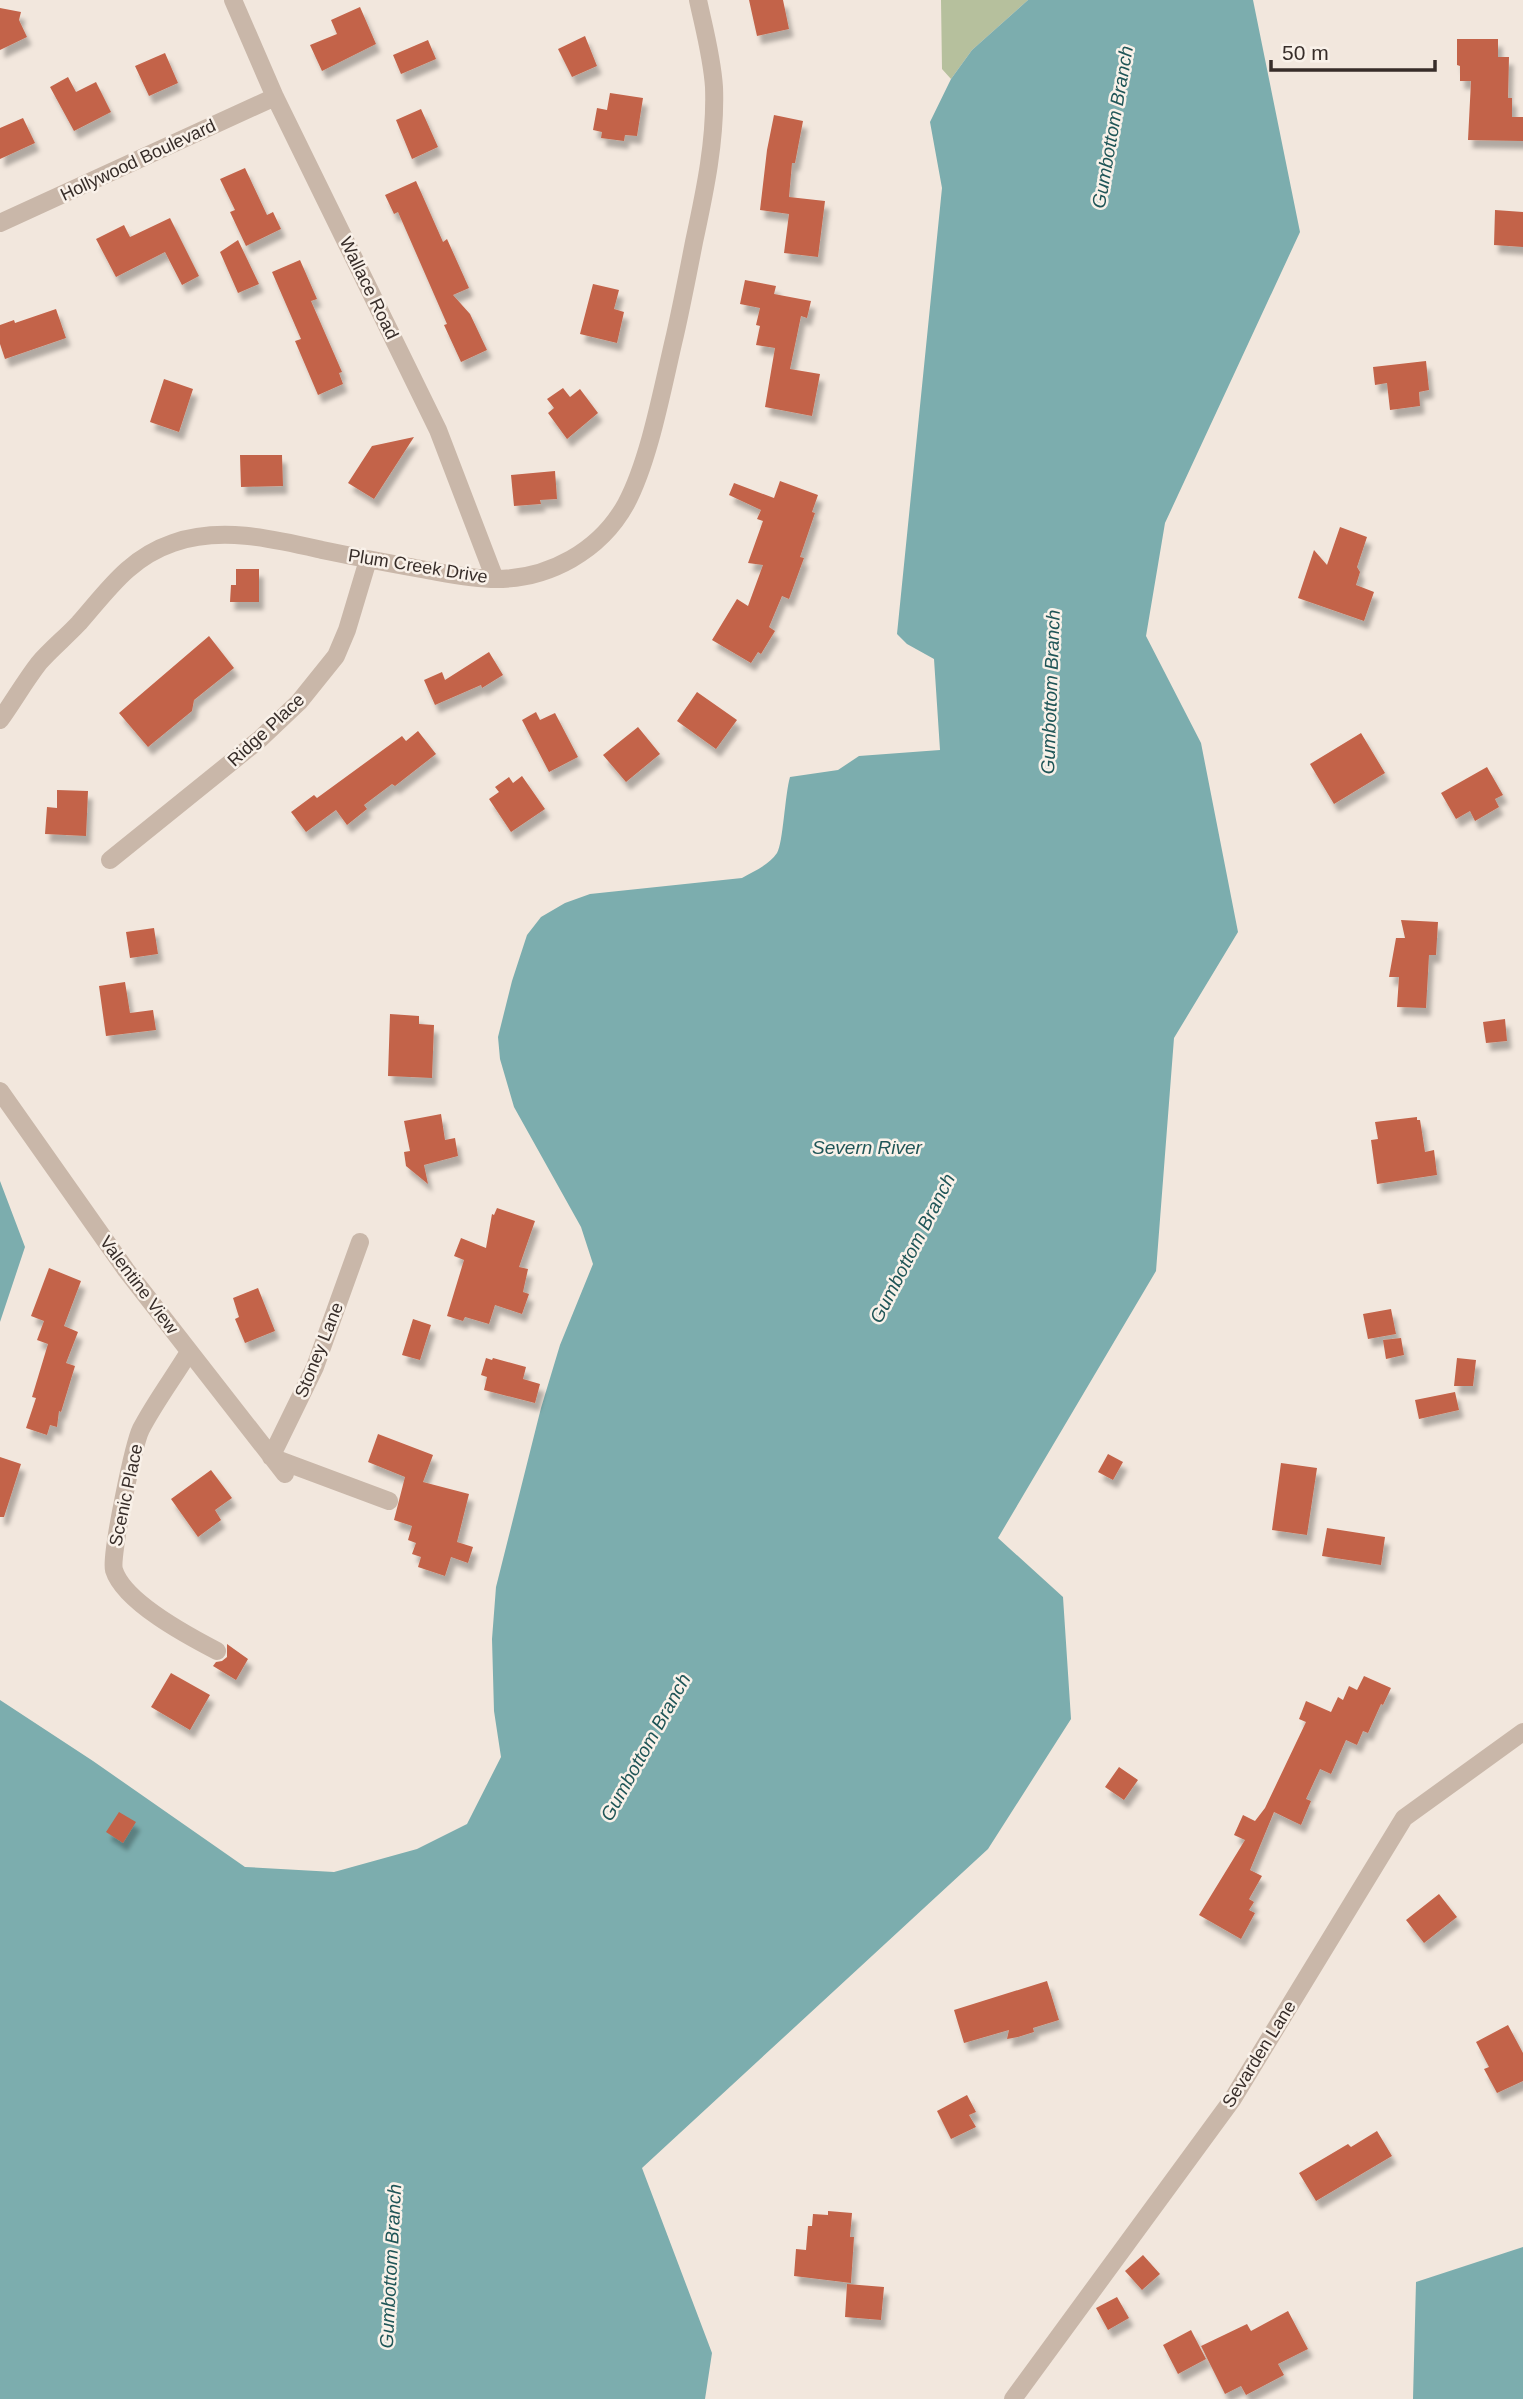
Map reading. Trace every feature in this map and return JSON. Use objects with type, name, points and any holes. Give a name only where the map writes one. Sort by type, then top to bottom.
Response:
[{"type":"street","name":"Wallace Road","points":[[233,0],[275,97],[438,430],[495,579]]},
{"type":"street","name":"Plum Creek Drive","points":[[0,720],[40,663],[78,624],[114,580],[146,556],[173,543],[202,536],[229,534],[312,547],[368,560],[495,579],[546,571],[579,556],[598,539],[626,503],[641,464],[677,328],[712,146],[714,85],[698,0]]},
{"type":"street","name":"Hollywood Boulevard","points":[[0,223],[275,97]]},
{"type":"street","name":"Ridge Place","points":[[110,860],[260,739],[299,702],[336,656],[347,630],[368,560]]},
{"type":"street","name":"Valentine View","points":[[0,1091],[126,1270],[285,1474]]},
{"type":"street","name":"Stoney Lane","points":[[271,1457],[315,1367],[360,1242]]},
{"type":"street","name":"Scenic Place","points":[[190,1352],[140,1431],[113,1545],[114,1569],[130,1595],[182,1633],[217,1651]]},
{"type":"street","points":[[271,1457],[389,1501]]},
{"type":"street","name":"Sevarden Lane","points":[[1013,2399],[1233,2100],[1404,1818],[1523,1732]]},
{"type":"green space","points":[[941,0],[1028,0],[972,50],[951,79],[942,69]]},
{"type":"water","name":"Severn River","points":[[1028,0],[1253,0],[1300,232],[1165,523],[1146,636],[1201,743],[1238,932],[1174,1038],[1156,1271],[998,1538],[1063,1597],[1071,1719],[988,1849],[642,2168],[712,2353],[705,2399],[0,2399],[0,1700],[245,1867],[334,1872],[417,1849],[467,1824],[501,1757],[494,1711],[492,1639],[496,1587],[541,1408],[560,1345],[593,1264],[581,1227],[514,1107],[500,1059],[498,1037],[512,981],[527,935],[541,917],[565,903],[590,894],[742,878],[766,864],[779,848],[790,777],[838,770],[859,756],[940,750],[934,659],[907,644],[897,634],[942,188],[930,122],[951,79],[972,50]]},
{"type":"water","points":[[0,1181],[25,1247],[0,1322]]},
{"type":"water","points":[[1523,2247],[1523,2399],[1413,2399],[1416,2282]]},
{"type":"building","points":[[749,0],[783,0],[789,29],[757,36]]},
{"type":"building","points":[[360,7],[376,44],[322,71],[310,45],[337,34],[331,20]]},
{"type":"building","points":[[0,8],[21,12],[19,20],[27,37],[0,50]]},
{"type":"building","points":[[585,36],[597,66],[572,77],[558,49]]},
{"type":"building","points":[[1457,39],[1498,39],[1498,57],[1509,57],[1508,98],[1512,98],[1512,117],[1523,117],[1523,141],[1468,140],[1471,81],[1460,81]]},
{"type":"building","points":[[428,40],[436,59],[401,74],[393,55]]},
{"type":"building","points":[[165,53],[178,83],[149,96],[135,66]]},
{"type":"building","points":[[68,77],[76,92],[96,82],[111,112],[74,131],[50,87]]},
{"type":"building","points":[[610,93],[643,98],[637,136],[625,135],[624,141],[601,138],[602,132],[593,130],[597,108],[607,110]]},
{"type":"building","points":[[421,109],[438,147],[412,159],[396,120]]},
{"type":"building","points":[[774,115],[803,121],[795,163],[792,163],[789,197],[825,201],[818,257],[784,253],[789,214],[760,210]]},
{"type":"building","points":[[23,118],[35,143],[0,159],[0,128]]},
{"type":"building","points":[[245,168],[267,215],[273,212],[281,229],[246,246],[230,212],[235,210],[220,179]]},
{"type":"building","points":[[416,181],[443,242],[447,239],[469,288],[453,295],[470,314],[487,350],[461,362],[398,212],[394,214],[385,195]]},
{"type":"building","points":[[1495,210],[1523,212],[1523,247],[1494,245]]},
{"type":"building","points":[[170,218],[199,276],[182,285],[165,252],[116,277],[96,239],[124,225],[130,237]]},
{"type":"building","points":[[238,240],[259,284],[238,293],[220,252]]},
{"type":"building","points":[[300,260],[317,299],[311,301],[342,372],[339,373],[343,384],[318,395],[295,341],[301,339],[272,272]]},
{"type":"building","points":[[745,280],[776,286],[774,294],[811,301],[807,318],[801,316],[790,369],[820,374],[812,416],[765,407],[775,348],[756,345],[760,326],[756,325],[760,308],[740,304]]},
{"type":"building","points":[[593,284],[619,290],[614,309],[624,312],[617,343],[580,334]]},
{"type":"building","points":[[56,309],[66,338],[5,359],[0,344],[0,325],[14,320],[15,323]]},
{"type":"building","points":[[1426,361],[1429,390],[1419,392],[1420,406],[1390,410],[1387,383],[1375,385],[1373,367]]},
{"type":"building","points":[[164,379],[193,389],[179,432],[150,422]]},
{"type":"building","points":[[563,388],[570,397],[580,389],[598,413],[567,439],[548,413],[554,408],[547,399]]},
{"type":"building","points":[[414,437],[374,499],[348,483],[372,446]]},
{"type":"building","points":[[240,455],[282,455],[283,486],[241,487]]},
{"type":"building","points":[[555,471],[557,499],[540,500],[541,504],[514,506],[511,475]]},
{"type":"building","points":[[780,481],[818,495],[812,512],[815,513],[800,557],[804,558],[789,599],[782,596],[769,627],[775,631],[761,654],[758,652],[751,663],[712,640],[737,599],[748,606],[763,565],[748,563],[763,521],[757,519],[761,510],[729,495],[734,483],[774,498]]},
{"type":"building","points":[[1340,527],[1367,537],[1357,567],[1360,572],[1356,585],[1374,592],[1364,621],[1298,598],[1314,550],[1327,565]]},
{"type":"building","points":[[236,569],[259,569],[259,602],[230,602],[231,585],[236,585]]},
{"type":"building","points":[[209,636],[234,668],[194,700],[192,711],[148,747],[119,713]]},
{"type":"building","points":[[489,652],[503,675],[482,688],[481,685],[435,705],[424,680],[442,672],[445,680]]},
{"type":"building","points":[[697,692],[737,720],[716,749],[677,721]]},
{"type":"building","points":[[536,712],[540,720],[555,713],[578,757],[549,772],[522,720]]},
{"type":"building","points":[[638,727],[660,754],[626,782],[603,755]]},
{"type":"building","points":[[418,731],[436,754],[395,786],[392,784],[364,805],[367,809],[347,825],[336,810],[306,832],[291,812],[314,795],[317,798],[402,736],[406,741]]},
{"type":"building","points":[[1361,733],[1385,773],[1334,804],[1310,764]]},
{"type":"building","points":[[1487,767],[1503,795],[1495,799],[1499,807],[1475,821],[1470,811],[1456,819],[1441,793]]},
{"type":"building","points":[[522,776],[545,809],[511,832],[489,799],[499,792],[495,787],[509,777],[513,783]]},
{"type":"building","points":[[57,790],[88,791],[86,836],[45,834],[47,807],[57,808]]},
{"type":"building","points":[[1401,920],[1438,922],[1436,955],[1429,955],[1426,1008],[1397,1007],[1399,977],[1389,977],[1396,938],[1405,938]]},
{"type":"building","points":[[154,928],[158,954],[130,958],[126,932]]},
{"type":"building","points":[[125,982],[130,1013],[153,1010],[156,1030],[106,1036],[99,986]]},
{"type":"building","points":[[390,1014],[419,1016],[419,1024],[434,1025],[432,1078],[388,1076]]},
{"type":"building","points":[[1505,1019],[1507,1041],[1486,1043],[1483,1022]]},
{"type":"building","points":[[441,1114],[445,1140],[455,1138],[458,1156],[424,1165],[428,1184],[406,1166],[404,1152],[410,1151],[404,1121]]},
{"type":"building","points":[[1417,1117],[1417,1120],[1420,1120],[1425,1152],[1434,1150],[1437,1175],[1377,1184],[1371,1140],[1378,1139],[1375,1122]]},
{"type":"building","points":[[497,1208],[535,1221],[519,1267],[528,1269],[523,1292],[529,1294],[522,1314],[495,1305],[489,1324],[465,1317],[463,1321],[447,1316],[464,1260],[454,1256],[461,1238],[486,1248],[492,1214],[494,1215]]},
{"type":"building","points":[[49,1268],[81,1281],[64,1326],[78,1332],[66,1363],[75,1366],[61,1412],[59,1411],[57,1427],[50,1425],[47,1435],[26,1428],[48,1344],[37,1340],[44,1321],[31,1316]]},
{"type":"building","points":[[258,1288],[275,1331],[245,1343],[235,1319],[239,1317],[233,1298]]},
{"type":"building","points":[[1391,1309],[1396,1334],[1368,1339],[1363,1314]]},
{"type":"building","points":[[413,1319],[431,1325],[420,1360],[402,1355]]},
{"type":"building","points":[[1401,1338],[1404,1355],[1386,1359],[1383,1340]]},
{"type":"building","points":[[486,1358],[526,1367],[523,1379],[540,1384],[535,1403],[484,1390],[487,1377],[481,1375]]},
{"type":"building","points":[[1457,1358],[1476,1360],[1473,1386],[1454,1386]]},
{"type":"building","points":[[1455,1392],[1459,1410],[1419,1419],[1415,1400]]},
{"type":"building","points":[[378,1434],[433,1455],[423,1482],[469,1494],[457,1542],[473,1547],[468,1563],[451,1557],[445,1576],[418,1567],[421,1557],[412,1554],[416,1543],[408,1540],[412,1526],[394,1520],[405,1477],[368,1462]]},
{"type":"building","points":[[1108,1454],[1123,1462],[1113,1480],[1098,1472]]},
{"type":"building","points":[[0,1457],[21,1464],[4,1517],[0,1517]]},
{"type":"building","points":[[1281,1463],[1317,1468],[1307,1535],[1272,1530]]},
{"type":"building","points":[[211,1470],[232,1498],[215,1510],[221,1520],[198,1537],[171,1499]]},
{"type":"building","points":[[1327,1528],[1385,1537],[1381,1565],[1322,1556]]},
{"type":"building","points":[[227,1644],[248,1659],[236,1680],[213,1666],[227,1657]]},
{"type":"building","points":[[171,1673],[210,1695],[190,1730],[151,1707]]},
{"type":"building","points":[[1364,1676],[1391,1688],[1368,1733],[1363,1731],[1357,1745],[1346,1740],[1331,1774],[1320,1769],[1306,1799],[1311,1801],[1301,1825],[1274,1812],[1250,1870],[1262,1876],[1249,1899],[1254,1902],[1249,1910],[1255,1913],[1241,1939],[1199,1915],[1245,1840],[1234,1835],[1243,1815],[1255,1821],[1265,1808],[1306,1722],[1299,1719],[1306,1701],[1331,1712],[1338,1697],[1343,1700],[1349,1686],[1357,1690]]},
{"type":"building","points":[[1119,1767],[1138,1780],[1124,1800],[1105,1787]]},
{"type":"building","points":[[119,1812],[136,1822],[123,1843],[106,1832]]},
{"type":"building","points":[[1439,1894],[1457,1917],[1424,1943],[1406,1920]]},
{"type":"building","points":[[1047,1981],[1059,2020],[1033,2028],[1034,2032],[1018,2037],[1007,2039],[1009,2030],[964,2043],[954,2010]]},
{"type":"building","points":[[1508,2025],[1523,2053],[1523,2081],[1497,2093],[1484,2069],[1489,2067],[1476,2042]]},
{"type":"building","points":[[967,2095],[976,2112],[969,2115],[976,2127],[951,2139],[937,2111]]},
{"type":"building","points":[[1377,2131],[1392,2156],[1316,2201],[1299,2173],[1348,2144],[1351,2147]]},
{"type":"building","points":[[828,2211],[852,2213],[850,2237],[854,2237],[851,2283],[794,2276],[796,2249],[806,2250],[808,2226],[812,2226],[813,2214],[828,2215]]},
{"type":"building","points":[[1143,2255],[1160,2274],[1142,2290],[1125,2271]]},
{"type":"building","points":[[847,2284],[884,2287],[881,2320],[845,2317]]},
{"type":"building","points":[[1117,2297],[1129,2318],[1108,2330],[1096,2308]]},
{"type":"building","points":[[1288,2311],[1308,2349],[1278,2364],[1284,2375],[1246,2395],[1241,2386],[1225,2394],[1201,2346],[1247,2324],[1251,2331]]},
{"type":"building","points":[[1191,2330],[1206,2359],[1178,2374],[1163,2345]]},
{"type":"water label","name":"Gumbottom Branch","points":[[1112,127]]},
{"type":"water label","name":"Gumbottom Branch","points":[[1050,692]]},
{"type":"water label","name":"Gumbottom Branch","points":[[912,1248]]},
{"type":"water label","name":"Gumbottom Branch","points":[[645,1747]]},
{"type":"water label","name":"Gumbottom Branch","points":[[390,2266]]}]
